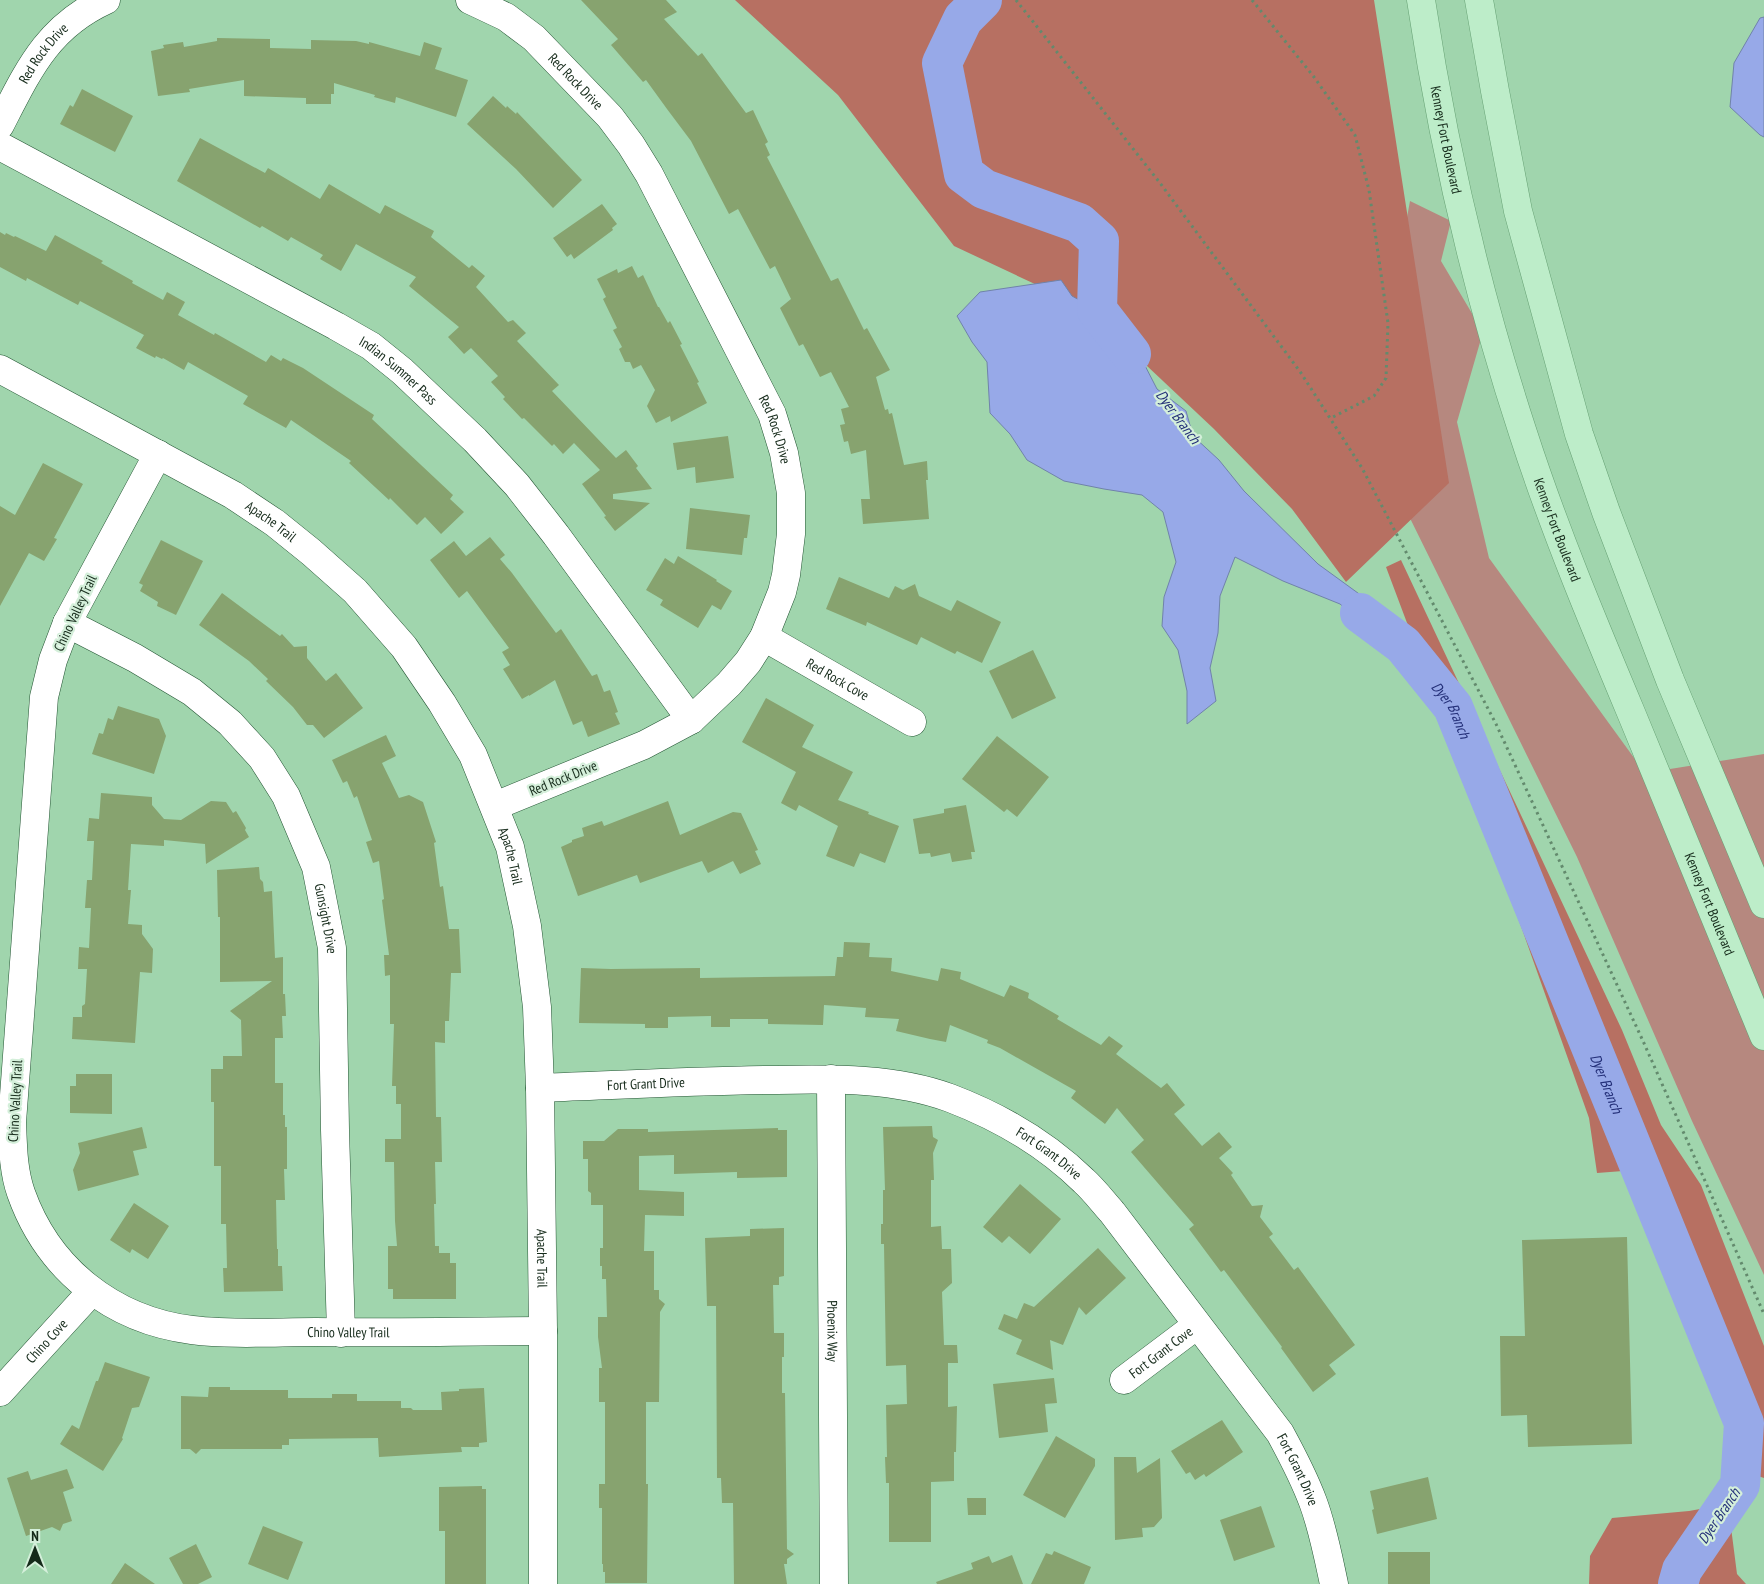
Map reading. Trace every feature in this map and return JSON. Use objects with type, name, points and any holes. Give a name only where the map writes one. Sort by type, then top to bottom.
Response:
[{"type":"main road","name":"Kenney Fort Boulevard","points":[[1421,0],[1451,163],[1480,290],[1522,432],[1566,555],[1764,1036]]},
{"type":"main road","points":[[1479,0],[1494,90],[1518,211],[1579,434],[1606,512],[1670,680],[1764,904]]},
{"type":"street","name":"Red Rock Drive","points":[[0,125],[33,62],[53,37],[91,7],[106,0]]},
{"type":"street","name":"Red Rock Drive","points":[[470,0],[506,17],[534,38],[610,116],[650,174],[772,414],[784,453],[790,493],[791,534],[782,592],[764,636],[748,662],[729,684],[691,720],[644,746],[494,806]]},
{"type":"street","name":"Indian Summer Pass","points":[[0,146],[336,326],[371,346],[402,371],[475,440],[517,485],[556,535],[691,720]]},
{"type":"street","name":"Apache Trail","points":[[0,369],[233,495],[311,552],[355,591],[404,647],[442,703],[473,755],[510,847],[527,926],[537,1007],[543,1330],[543,1584]]},
{"type":"street","name":"Chino Valley Trail","points":[[158,454],[67,623],[53,660],[44,698],[13,1112],[13,1157],[21,1192],[34,1224],[53,1254],[65,1268],[92,1291],[138,1316],[190,1330],[341,1333],[543,1330]]},
{"type":"street","name":"Gunsight Drive","points":[[67,623],[135,658],[192,692],[230,723],[262,758],[286,796],[316,867],[332,948],[341,1333]]},
{"type":"street","name":"Red Rock Cove","points":[[764,636],[912,722]]},
{"type":"street","name":"Fort Grant Drive","points":[[540,1088],[736,1080],[869,1081],[909,1088],[948,1098],[986,1113],[1021,1132],[1055,1155],[1085,1182],[1112,1212],[1280,1433],[1314,1502],[1325,1540],[1334,1584]]},
{"type":"street","name":"Phoenix Way","points":[[831,1080],[834,1584]]},
{"type":"street","name":"Chino Cove","points":[[0,1392],[92,1291]]},
{"type":"street","name":"Fort Grant Cove","points":[[1124,1380],[1197,1324]]},
{"type":"path","points":[[1016,0],[1160,183],[1301,373],[1362,468],[1496,724],[1643,1041],[1764,1314]]},
{"type":"path","points":[[1252,0],[1314,77],[1355,135],[1369,190],[1388,323],[1386,378],[1374,396],[1331,418]]},
{"type":"shaded area","points":[[735,0],[1374,0],[1449,483],[1346,582],[1292,509],[1214,429],[1146,365],[1037,285],[954,246],[838,95]]},
{"type":"shaded area","points":[[1410,201],[1451,221],[1441,261],[1483,332],[1457,422],[1489,558],[1645,773],[1764,754],[1764,1275],[1692,1121],[1577,857],[1368,433]]},
{"type":"shaded area","points":[[1401,560],[1622,1030],[1661,1125],[1701,1185],[1764,1346],[1764,1478],[1743,1471],[1675,1260],[1636,1170],[1597,1173],[1589,1118],[1522,929],[1386,567]]},
{"type":"shaded area","points":[[1728,1504],[1737,1574],[1746,1584],[1589,1584],[1590,1556],[1612,1518],[1689,1511]]},
{"type":"water","points":[[1764,17],[1764,137],[1730,107],[1734,63],[1760,18]]},
{"type":"water","points":[[1061,280],[1072,296],[1097,310],[1138,352],[1157,389],[1186,411],[1193,436],[1219,460],[1244,491],[1318,564],[1362,596],[1393,624],[1403,645],[1368,628],[1340,604],[1283,581],[1235,557],[1220,596],[1218,633],[1210,668],[1216,701],[1187,724],[1187,691],[1178,650],[1162,626],[1164,597],[1176,562],[1163,512],[1142,495],[1064,481],[1027,460],[1010,434],[990,413],[987,362],[972,342],[957,316],[980,292]]},
{"type":"building","points":[[581,0],[666,0],[677,12],[664,19],[698,56],[702,53],[746,113],[753,110],[768,142],[765,144],[770,155],[767,157],[831,281],[838,278],[864,330],[867,328],[890,370],[876,377],[885,410],[888,409],[889,414],[892,413],[904,465],[927,461],[928,480],[926,480],[929,519],[863,524],[861,499],[870,499],[866,450],[851,454],[848,441],[844,442],[840,425],[845,424],[841,409],[849,407],[831,372],[820,377],[803,344],[799,346],[780,308],[791,299],[775,266],[770,269],[738,209],[729,214],[691,141],[646,80],[643,82],[611,45],[618,39]]},
{"type":"building","points":[[217,38],[270,39],[270,48],[311,49],[311,40],[356,41],[369,44],[369,42],[420,56],[424,42],[442,48],[435,69],[468,80],[456,117],[396,97],[395,103],[334,83],[334,94],[331,94],[331,104],[306,104],[306,98],[244,96],[244,80],[189,89],[190,92],[158,96],[151,51],[164,48],[163,45],[183,42],[184,47],[217,41]]},
{"type":"building","points":[[82,89],[133,116],[115,152],[60,124],[70,105],[73,107]]},
{"type":"building","points":[[493,96],[506,108],[507,106],[516,114],[517,112],[582,180],[553,208],[516,169],[467,124]]},
{"type":"building","points":[[200,138],[265,173],[268,168],[320,199],[329,184],[380,214],[385,205],[434,231],[431,237],[469,268],[472,265],[485,276],[476,287],[508,322],[513,320],[526,333],[517,341],[559,385],[552,391],[616,458],[626,450],[638,466],[636,468],[652,489],[613,494],[613,499],[650,503],[615,531],[582,484],[600,470],[574,443],[563,454],[554,444],[552,446],[524,418],[522,419],[503,399],[505,397],[491,382],[498,376],[471,348],[464,354],[448,337],[459,327],[409,286],[416,277],[356,244],[341,271],[320,259],[323,255],[291,237],[288,241],[262,226],[260,228],[177,181]]},
{"type":"building","points":[[602,204],[617,224],[612,228],[613,230],[574,259],[571,254],[567,257],[553,238]]},
{"type":"building","points":[[0,232],[5,235],[6,233],[15,236],[46,251],[55,235],[103,261],[101,263],[163,300],[167,292],[185,302],[178,315],[214,335],[215,333],[266,362],[271,355],[281,361],[283,358],[303,368],[374,415],[372,419],[453,495],[450,499],[464,512],[441,534],[425,517],[417,525],[390,498],[389,500],[349,463],[351,461],[291,420],[286,428],[243,404],[248,396],[188,362],[184,370],[163,358],[156,356],[155,358],[136,348],[144,335],[80,301],[78,305],[27,278],[26,281],[0,267]]},
{"type":"building","points":[[632,266],[638,278],[643,275],[658,307],[668,323],[670,321],[707,403],[671,422],[670,416],[656,423],[647,406],[655,390],[641,365],[633,369],[630,362],[625,362],[619,349],[622,347],[613,330],[617,328],[603,299],[606,297],[597,279],[617,269],[618,273]]},
{"type":"building","points":[[728,436],[734,478],[696,483],[695,467],[677,470],[673,443]]},
{"type":"building","points":[[43,463],[83,484],[54,538],[57,539],[44,561],[29,553],[0,606],[0,506],[15,515]]},
{"type":"building","points":[[690,508],[750,515],[747,538],[744,538],[742,555],[686,549]]},
{"type":"building","points":[[490,537],[505,555],[500,559],[556,633],[561,629],[592,676],[597,674],[604,692],[610,690],[618,712],[615,713],[620,724],[588,737],[582,721],[573,725],[555,680],[522,699],[503,669],[510,665],[502,652],[509,648],[467,591],[459,598],[430,560],[454,541],[466,556]]},
{"type":"building","points":[[161,540],[203,561],[176,615],[157,606],[158,602],[140,591],[143,585],[139,583]]},
{"type":"building","points":[[678,556],[732,591],[721,610],[712,605],[698,628],[660,605],[663,600],[646,590],[665,558],[674,564]]},
{"type":"building","points":[[839,577],[889,598],[895,586],[903,590],[915,584],[919,596],[951,611],[957,600],[1001,622],[982,663],[957,651],[955,654],[921,637],[917,645],[867,622],[866,626],[826,609]]},
{"type":"building","points":[[222,593],[280,636],[282,634],[294,647],[307,646],[307,658],[326,681],[336,673],[363,708],[324,738],[313,725],[307,725],[293,707],[266,681],[268,679],[249,661],[199,625]]},
{"type":"building","points":[[1033,650],[1056,698],[1012,719],[989,671]]},
{"type":"building","points":[[766,698],[814,725],[802,747],[853,772],[838,800],[899,826],[885,863],[860,853],[854,867],[826,856],[838,826],[799,805],[796,811],[781,803],[796,772],[742,742]]},
{"type":"building","points":[[118,706],[159,719],[166,736],[154,774],[92,754],[99,733],[103,734],[108,718],[113,720]]},
{"type":"building","points":[[386,735],[396,756],[382,763],[399,798],[409,795],[423,802],[436,842],[434,843],[440,887],[443,886],[449,929],[459,929],[461,973],[451,973],[449,1021],[445,1021],[445,1043],[435,1042],[436,1117],[441,1117],[442,1162],[435,1162],[435,1246],[439,1246],[439,1253],[450,1253],[450,1263],[456,1263],[456,1299],[393,1299],[393,1289],[388,1289],[388,1246],[397,1246],[394,1162],[385,1162],[385,1139],[401,1139],[401,1104],[396,1104],[396,1086],[392,1086],[394,1024],[390,1024],[390,975],[385,976],[384,955],[389,955],[382,900],[384,899],[379,861],[373,863],[366,842],[372,840],[357,796],[354,798],[347,781],[343,783],[332,760]]},
{"type":"building","points":[[997,736],[1049,777],[1017,817],[1007,809],[1004,812],[962,779]]},
{"type":"building","points":[[101,793],[152,797],[152,805],[164,819],[181,820],[211,801],[226,802],[233,813],[236,811],[249,837],[206,864],[205,844],[164,840],[164,846],[131,844],[128,890],[131,890],[128,924],[142,925],[142,934],[153,949],[152,973],[140,972],[135,1043],[72,1039],[73,1017],[82,1017],[82,1006],[85,1004],[87,969],[78,969],[79,947],[89,948],[91,908],[85,908],[87,880],[92,880],[94,841],[87,841],[89,818],[99,819]]},
{"type":"building","points":[[668,801],[680,835],[733,812],[741,813],[758,850],[755,851],[761,864],[740,874],[733,861],[708,873],[702,861],[640,883],[637,875],[578,896],[561,847],[572,842],[572,840],[584,836],[582,828],[602,821],[604,826]]},
{"type":"building","points":[[966,805],[975,852],[971,852],[972,859],[952,862],[950,853],[931,857],[930,853],[919,854],[913,819],[944,813],[944,809]]},
{"type":"building","points":[[259,867],[264,892],[272,891],[275,958],[283,957],[283,994],[285,994],[286,1016],[282,1016],[283,1038],[275,1038],[275,1083],[283,1083],[283,1115],[285,1115],[285,1127],[287,1127],[287,1169],[284,1169],[285,1200],[276,1200],[278,1266],[282,1266],[283,1291],[224,1292],[223,1268],[227,1268],[226,1224],[221,1224],[221,1166],[214,1166],[214,1102],[211,1102],[211,1069],[223,1069],[223,1056],[242,1056],[241,1020],[230,1011],[272,981],[220,982],[220,917],[218,917],[217,870]]},
{"type":"building","points":[[844,942],[870,943],[869,957],[892,958],[891,971],[938,981],[941,968],[961,972],[960,979],[1004,997],[1010,985],[1029,993],[1028,998],[1059,1016],[1057,1019],[1101,1045],[1109,1036],[1123,1046],[1116,1054],[1161,1088],[1167,1083],[1185,1105],[1174,1114],[1202,1146],[1219,1132],[1232,1147],[1219,1158],[1233,1173],[1231,1175],[1252,1206],[1263,1205],[1260,1217],[1273,1234],[1269,1237],[1294,1270],[1298,1267],[1355,1345],[1329,1365],[1336,1374],[1313,1392],[1224,1270],[1221,1272],[1189,1229],[1194,1225],[1131,1152],[1144,1140],[1117,1108],[1105,1124],[1071,1098],[1076,1091],[1000,1048],[987,1043],[988,1040],[950,1025],[946,1042],[930,1039],[896,1031],[899,1019],[865,1017],[866,1008],[824,1005],[823,1025],[768,1024],[768,1019],[730,1019],[730,1027],[711,1027],[711,1016],[668,1017],[668,1028],[645,1028],[645,1024],[579,1023],[581,968],[700,968],[700,978],[835,976],[837,957],[843,957]]},
{"type":"building","points":[[76,1074],[112,1074],[112,1114],[70,1113],[70,1086],[76,1086]]},
{"type":"building","points":[[932,1126],[933,1137],[938,1140],[933,1153],[934,1180],[931,1180],[931,1227],[941,1226],[942,1249],[951,1249],[952,1283],[942,1292],[944,1345],[957,1345],[958,1363],[948,1363],[948,1407],[957,1406],[954,1481],[931,1482],[931,1542],[889,1542],[889,1483],[886,1483],[885,1457],[887,1457],[886,1405],[907,1404],[906,1365],[886,1366],[884,1244],[881,1244],[883,1190],[885,1190],[883,1127]]},
{"type":"building","points":[[142,1127],[147,1148],[133,1151],[139,1175],[78,1191],[73,1170],[80,1153],[78,1143]]},
{"type":"building","points":[[778,1128],[778,1130],[787,1130],[787,1177],[737,1178],[737,1172],[674,1174],[674,1155],[639,1156],[639,1190],[684,1192],[684,1216],[645,1215],[644,1251],[654,1251],[654,1290],[659,1290],[659,1299],[665,1304],[660,1312],[659,1402],[646,1402],[646,1484],[648,1484],[647,1583],[605,1583],[605,1572],[603,1572],[602,1564],[602,1508],[599,1508],[599,1484],[605,1484],[605,1402],[599,1402],[599,1368],[602,1368],[598,1337],[598,1317],[607,1317],[606,1279],[602,1279],[602,1266],[600,1266],[600,1248],[603,1248],[603,1205],[591,1205],[591,1193],[588,1191],[588,1159],[583,1159],[583,1141],[604,1141],[618,1129],[648,1129],[648,1132]]},
{"type":"building","points":[[1020,1184],[1061,1219],[1030,1254],[1009,1236],[1002,1243],[983,1227]]},
{"type":"building","points":[[134,1203],[169,1226],[148,1259],[132,1249],[130,1253],[110,1240]]},
{"type":"building","points":[[784,1228],[784,1276],[779,1277],[779,1285],[773,1285],[774,1333],[784,1333],[782,1393],[785,1393],[787,1549],[794,1554],[787,1559],[787,1564],[784,1564],[787,1584],[734,1584],[733,1503],[722,1503],[721,1478],[717,1478],[716,1306],[707,1306],[705,1238],[750,1236],[750,1229]]},
{"type":"building","points":[[1627,1237],[1632,1444],[1528,1447],[1527,1415],[1501,1416],[1500,1336],[1525,1336],[1522,1240]]},
{"type":"building","points":[[1098,1248],[1126,1278],[1086,1315],[1079,1307],[1063,1345],[1050,1340],[1053,1370],[1016,1354],[1022,1340],[998,1329],[1004,1314],[1017,1319],[1024,1303],[1034,1307]]},
{"type":"building","points":[[105,1362],[150,1377],[139,1407],[132,1408],[123,1439],[103,1471],[60,1444],[72,1425],[79,1429],[96,1381],[98,1381]]},
{"type":"building","points":[[1054,1378],[1057,1403],[1045,1404],[1048,1432],[999,1438],[993,1384]]},
{"type":"building","points":[[209,1387],[230,1387],[230,1390],[288,1390],[288,1398],[332,1398],[332,1394],[357,1394],[357,1401],[401,1401],[401,1408],[411,1408],[413,1410],[442,1410],[441,1392],[484,1388],[487,1442],[479,1443],[479,1447],[461,1447],[462,1452],[379,1457],[378,1438],[289,1439],[289,1445],[282,1445],[282,1449],[201,1449],[196,1454],[190,1449],[181,1449],[181,1396],[208,1397]]},
{"type":"building","points":[[1222,1420],[1243,1452],[1206,1477],[1204,1474],[1195,1480],[1190,1472],[1186,1474],[1171,1451]]},
{"type":"building","points":[[1056,1436],[1095,1459],[1095,1466],[1065,1518],[1023,1495]]},
{"type":"building","points":[[1114,1457],[1136,1457],[1137,1473],[1160,1458],[1162,1518],[1154,1527],[1142,1528],[1143,1537],[1115,1540]]},
{"type":"building","points":[[67,1469],[74,1488],[63,1492],[72,1521],[63,1524],[60,1531],[52,1527],[26,1536],[7,1478],[28,1471],[31,1480]]},
{"type":"building","points":[[1428,1477],[1437,1519],[1377,1534],[1370,1491]]},
{"type":"building","points":[[482,1486],[482,1489],[486,1489],[486,1584],[445,1584],[445,1531],[439,1531],[439,1487]]},
{"type":"building","points":[[967,1498],[986,1498],[986,1515],[968,1515]]},
{"type":"building","points":[[1261,1506],[1275,1547],[1234,1561],[1220,1520]]},
{"type":"building","points":[[263,1526],[303,1542],[288,1580],[248,1564]]},
{"type":"building","points":[[196,1544],[212,1577],[198,1584],[183,1584],[169,1558]]},
{"type":"building","points":[[1054,1551],[1091,1567],[1084,1584],[1031,1584],[1046,1553],[1052,1555]]},
{"type":"building","points":[[1388,1552],[1430,1552],[1430,1584],[1388,1584]]},
{"type":"building","points":[[1012,1555],[1023,1584],[937,1584],[936,1582],[973,1569],[971,1563],[989,1556],[992,1563]]},
{"type":"building","points":[[125,1563],[155,1584],[111,1584]]},
{"type":"waterway","name":"Dyer Branch","points":[[982,0],[963,19],[942,63],[964,174],[984,189],[1079,223],[1099,241],[1097,310],[1131,354]]},
{"type":"waterway","name":"Dyer Branch","points":[[1360,613],[1403,645],[1453,707],[1744,1423],[1740,1485],[1682,1570],[1678,1584]]}]
